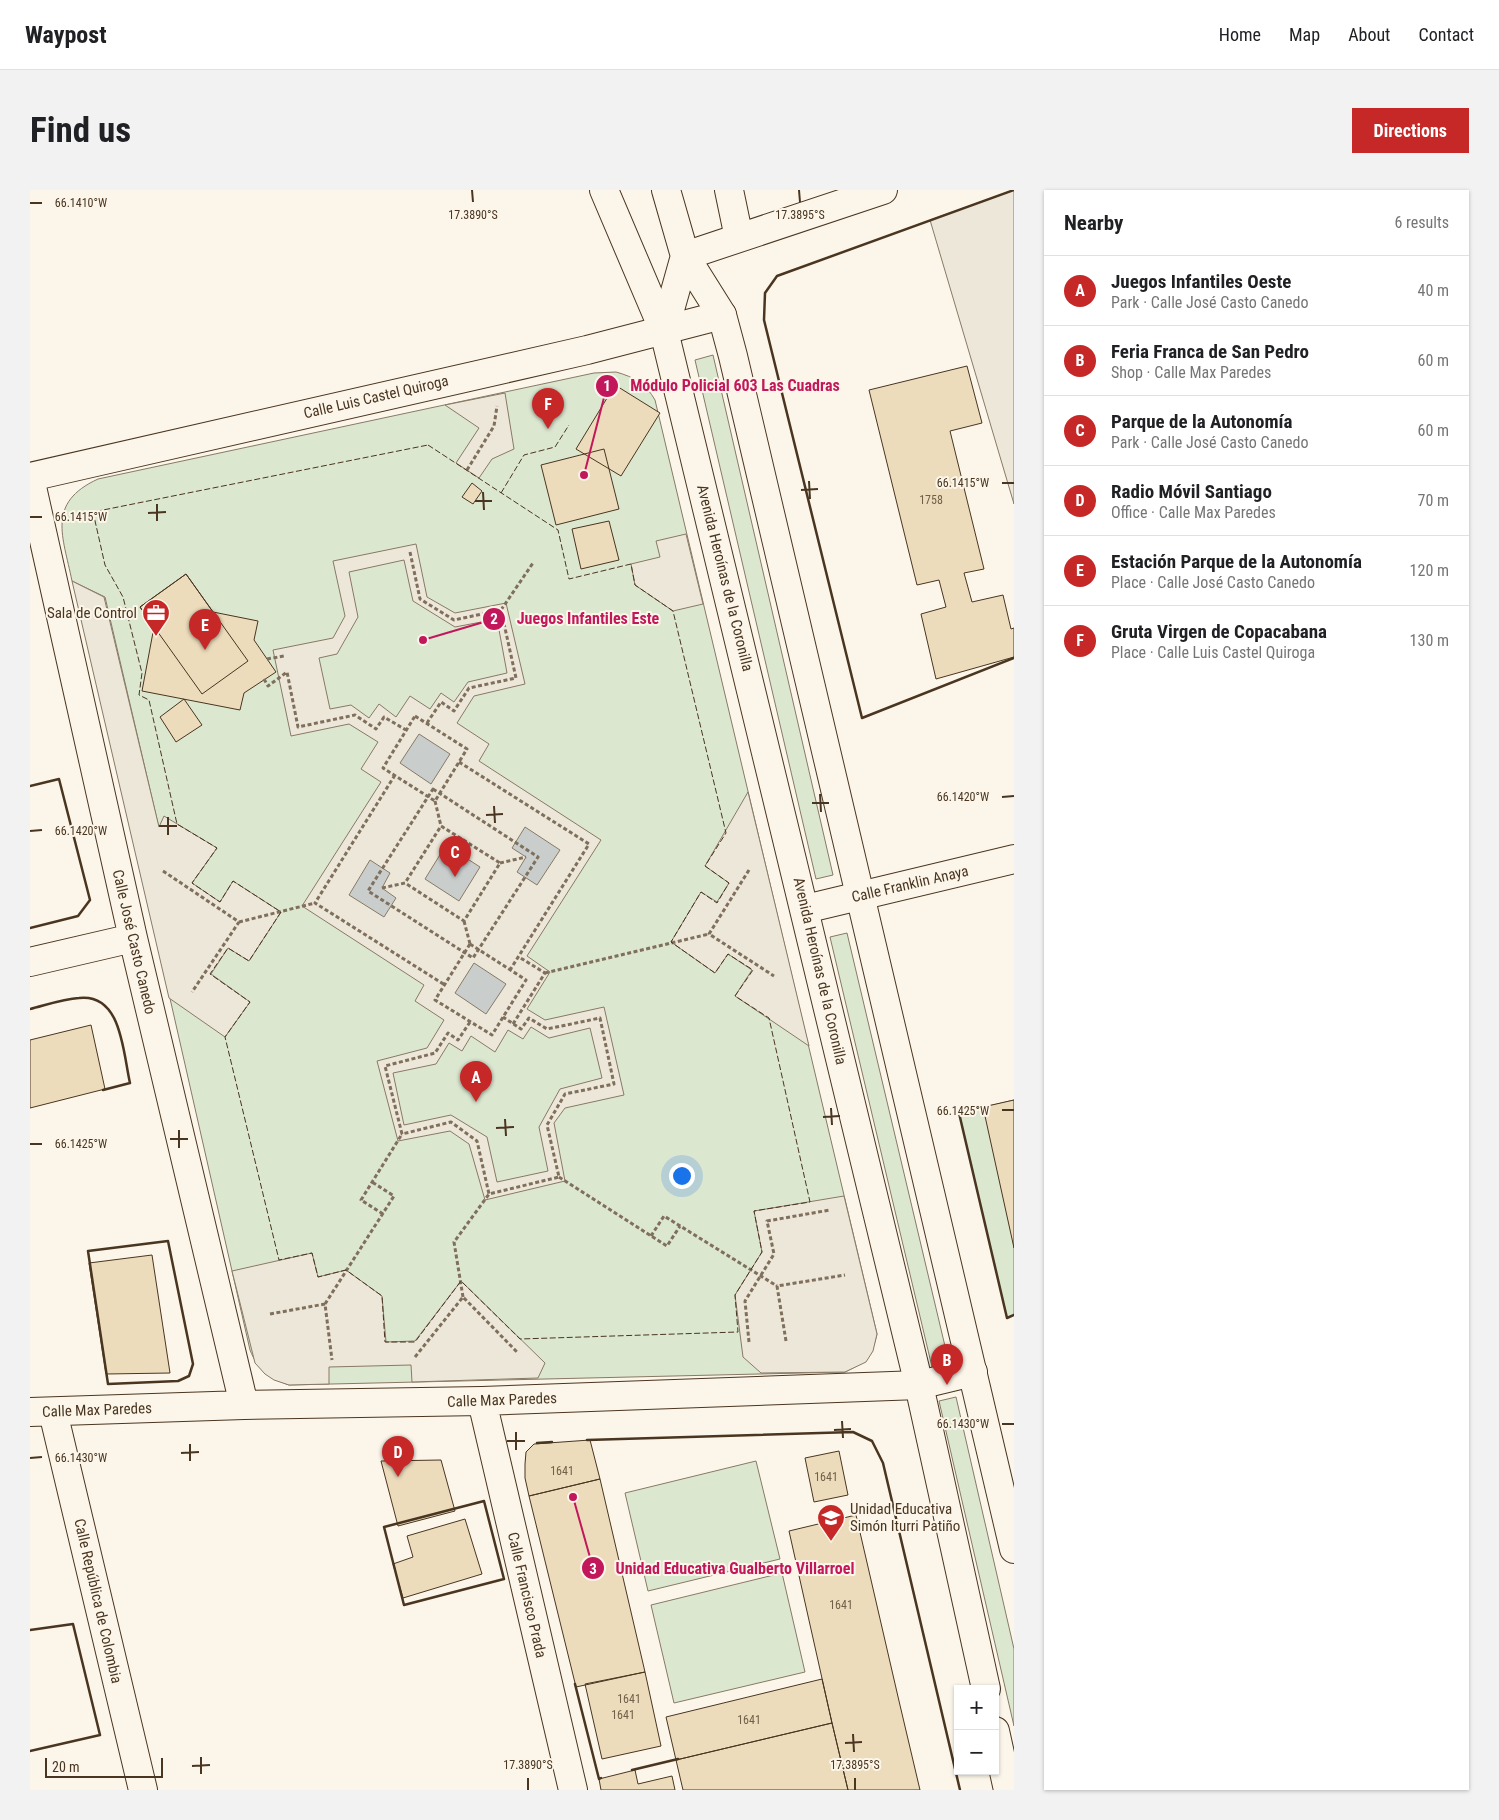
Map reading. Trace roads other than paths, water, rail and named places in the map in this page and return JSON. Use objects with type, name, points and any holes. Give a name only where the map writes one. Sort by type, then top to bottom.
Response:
[{"type":"street","points":[[604,190],[664,330]]},
{"type":"street","points":[[666,190],[684,256],[722,315],[1014,1549]]},
{"type":"street","points":[[729,190],[739,238]]},
{"type":"street","points":[[684,256],[883,190]]},
{"type":"street","name":"Avenida Heroínas de la Coronilla","points":[[684,256],[664,330],[919,1385],[985,1685]]},
{"type":"street","name":"Calle Luis Castel Quiroga","points":[[30,477],[587,350],[722,315]]},
{"type":"street","name":"Calle José Casto Canedo","points":[[30,477],[133,938],[244,1405]]},
{"type":"street","name":"Calle Franklin Anaya","points":[[805,909],[1014,859]]},
{"type":"street","points":[[30,962],[133,938]]},
{"type":"street","name":"Calle Max Paredes","points":[[41,1412],[244,1405],[482,1401],[919,1385],[973,1372]]},
{"type":"street","name":"Calle Francisco Prada","points":[[482,1401],[573,1790]]},
{"type":"street","name":"Calle República de Colombia","points":[[41,1412],[143,1790]]},
{"type":"street","points":[[999,1749],[1008,1790]]},
{"type":"place","name":"Gruta Virgen de Copacabana","points":[[548,429]]},
{"type":"place","name":"Módulo Policial 603 Las Cuadras","points":[[584,475]]},
{"type":"place","name":"Sala de Control","points":[[156,637]]},
{"type":"place","name":"Juegos Infantiles Este","points":[[423,640]]},
{"type":"place","name":"Estación Parque de la Autonomía","points":[[205,650]]},
{"type":"place","name":"Parque de la Autonomía","points":[[455,877]]},
{"type":"place","name":"Juegos Infantiles Oeste","points":[[476,1102]]},
{"type":"place","name":"Feria Franca de San Pedro","points":[[947,1385]]},
{"type":"place","name":"Radio Móvil Santiago","points":[[398,1477]]},
{"type":"place","name":"Unidad Educativa Gualberto Villarroel","points":[[573,1497]]},
{"type":"place","name":"Unidad Educativa Simón Iturri Patiño","points":[[831,1542]]}]
